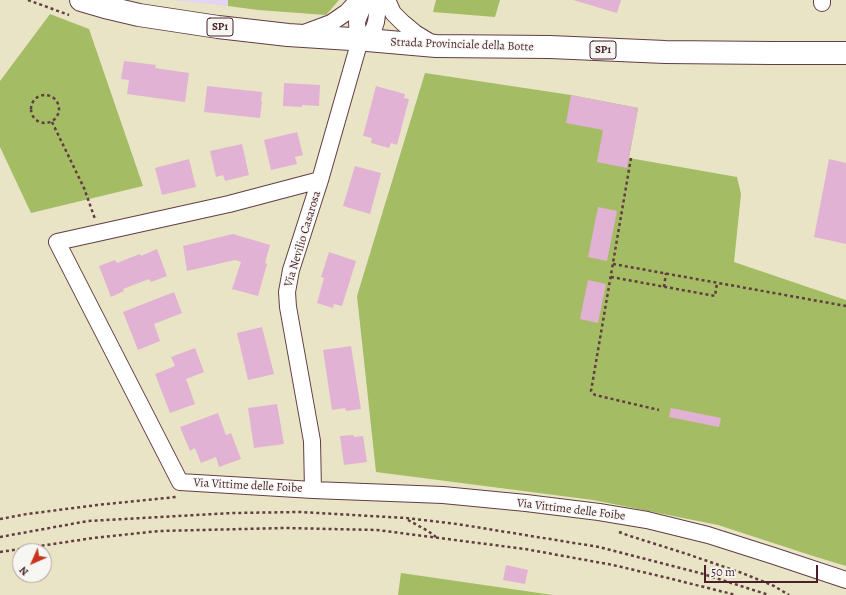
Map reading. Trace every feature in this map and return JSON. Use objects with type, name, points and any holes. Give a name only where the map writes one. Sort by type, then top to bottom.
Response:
[{"type":"main road","name":"Strada Provinciale della Botte","points":[[81,0],[139,15],[218,27],[436,46],[550,47],[666,52],[846,53]]},
{"type":"street","points":[[297,35],[331,23],[347,12],[358,0]]},
{"type":"street","name":"Via Nevilio Casarosa","points":[[362,40],[357,22],[366,0]]},
{"type":"street","name":"Via Nevilio Casarosa","points":[[313,490],[312,441],[288,307],[287,292],[291,270],[362,40],[374,28],[379,0]]},
{"type":"street","points":[[387,0],[393,13],[403,23],[415,33],[436,46]]},
{"type":"street","name":"Via Vittime delle Foibe","points":[[320,180],[229,204],[57,242],[180,482],[313,490],[444,495],[599,512],[647,520],[708,536],[846,580]]},
{"type":"path","points":[[40,96],[50,96],[54,98],[59,106],[58,115],[52,122],[43,123],[35,119],[33,115],[32,111],[34,102],[40,96]]},
{"type":"path","points":[[52,122],[84,188],[99,233]]},
{"type":"path","points":[[631,158],[591,390],[595,396],[659,410]]},
{"type":"path","points":[[613,264],[846,306]]},
{"type":"path","points":[[664,287],[666,273]]},
{"type":"path","points":[[610,277],[715,296],[717,282]]},
{"type":"path","points":[[0,519],[97,505],[180,497]]},
{"type":"path","points":[[0,537],[88,521],[233,513],[300,512],[406,518],[457,524],[599,547],[700,573],[769,595]]},
{"type":"path","points":[[406,518],[437,537]]},
{"type":"path","points":[[0,552],[93,538],[159,531],[270,528],[384,530],[525,549],[613,565],[736,595]]},
{"type":"path","points":[[615,530],[742,573],[774,586],[789,595]]},
{"type":"shaded area","points":[[173,0],[228,0],[228,6]]},
{"type":"green space","points":[[228,0],[339,0],[326,15],[258,10],[228,6]]},
{"type":"green space","points":[[436,0],[500,0],[495,17],[433,12]]},
{"type":"green space","points":[[50,14],[89,29],[143,186],[31,213],[0,147],[0,81]]},
{"type":"green space","points":[[425,73],[571,95],[638,108],[629,158],[737,177],[741,194],[734,262],[846,300],[846,566],[718,525],[593,500],[376,472],[357,296]]},
{"type":"green space","points":[[401,573],[553,595],[398,595]]},
{"type":"building","points":[[573,0],[621,0],[617,13]]},
{"type":"building","points":[[124,61],[156,65],[155,68],[189,73],[185,102],[127,94],[129,80],[121,79]]},
{"type":"building","points":[[284,83],[320,85],[319,106],[283,106]]},
{"type":"building","points":[[207,86],[262,92],[260,118],[204,112]]},
{"type":"building","points":[[376,86],[405,94],[404,98],[409,99],[397,145],[391,143],[389,148],[371,143],[372,138],[363,136]]},
{"type":"building","points":[[571,95],[638,108],[627,168],[597,162],[603,130],[566,123]]},
{"type":"building","points":[[297,132],[303,155],[295,157],[297,164],[271,170],[264,140]]},
{"type":"building","points":[[242,144],[249,175],[225,181],[223,175],[216,177],[210,151]]},
{"type":"building","points":[[189,159],[196,187],[162,195],[155,168]]},
{"type":"building","points":[[829,159],[846,163],[846,244],[814,237]]},
{"type":"building","points":[[355,166],[381,173],[370,214],[343,206]]},
{"type":"building","points":[[598,207],[617,211],[607,261],[588,257]]},
{"type":"building","points":[[233,234],[270,245],[265,263],[267,264],[258,296],[232,289],[241,262],[235,260],[187,271],[183,246]]},
{"type":"building","points":[[157,249],[167,276],[151,282],[149,279],[123,289],[124,291],[111,297],[99,266],[115,260],[117,263],[140,254],[141,256]]},
{"type":"building","points":[[329,252],[356,261],[342,306],[334,304],[333,308],[317,303],[324,278],[321,277]]},
{"type":"building","points":[[588,280],[606,284],[598,323],[580,319]]},
{"type":"building","points":[[174,292],[182,313],[154,324],[160,341],[138,350],[123,312]]},
{"type":"building","points":[[262,327],[274,374],[248,380],[237,333]]},
{"type":"building","points":[[351,346],[361,409],[346,411],[345,408],[332,410],[323,350]]},
{"type":"building","points":[[195,348],[204,372],[186,379],[195,404],[170,413],[155,374],[175,366],[171,357]]},
{"type":"building","points":[[277,404],[284,444],[254,448],[248,408]]},
{"type":"building","points":[[671,408],[721,418],[719,427],[669,417]]},
{"type":"building","points":[[218,413],[226,435],[231,433],[241,459],[219,467],[216,457],[201,463],[195,448],[190,451],[180,427]]},
{"type":"building","points":[[353,435],[354,437],[363,436],[367,462],[344,465],[340,436]]},
{"type":"building","points":[[506,565],[528,570],[525,584],[503,580]]}]
